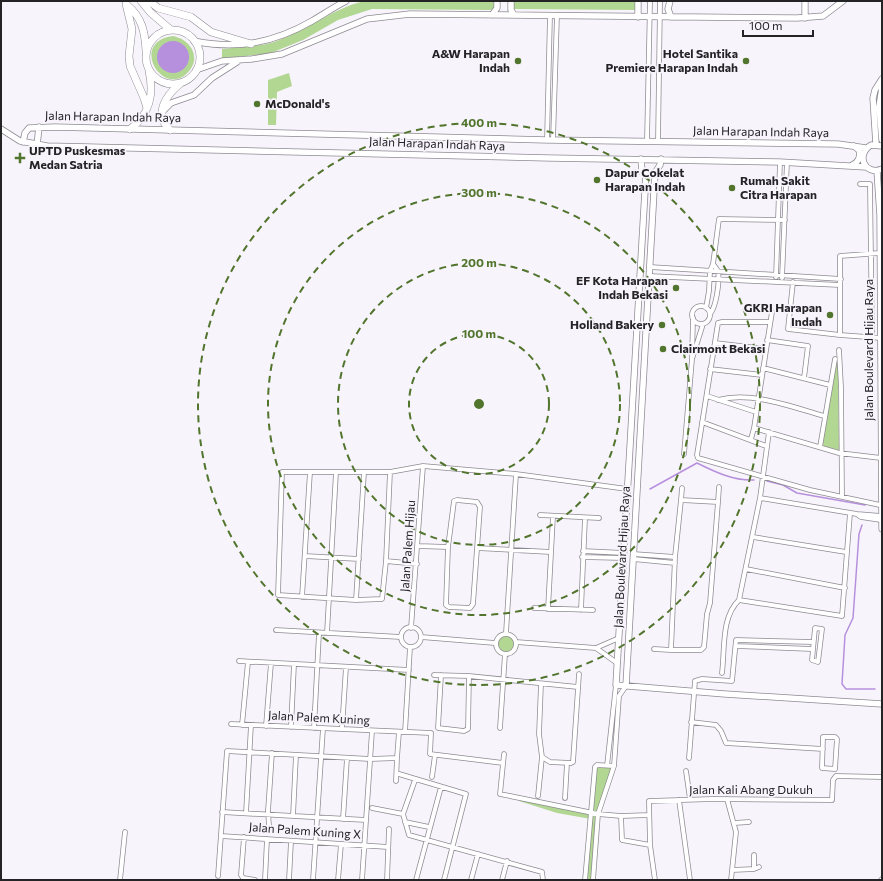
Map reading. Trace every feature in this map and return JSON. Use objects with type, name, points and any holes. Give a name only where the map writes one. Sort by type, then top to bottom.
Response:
[{"type":"highway","points":[[141,1],[151,13],[171,30]]},
{"type":"highway","points":[[150,1],[158,8],[191,17],[211,32],[251,44]]},
{"type":"highway","points":[[126,2],[136,12],[142,23],[148,68],[152,84],[151,98],[147,108],[140,120],[130,129]]},
{"type":"highway","points":[[126,2],[132,29],[130,66],[147,108]]},
{"type":"highway","points":[[146,53],[154,38],[162,32],[171,30],[184,33],[194,41],[199,55],[196,70],[190,77],[167,96],[162,114],[163,120],[170,130]]},
{"type":"highway","points":[[148,68],[160,80],[174,84],[183,82]]},
{"type":"street","points":[[194,41],[214,45],[265,42],[288,33],[346,1]]},
{"type":"street","points":[[492,15],[497,8],[497,1]]},
{"type":"street","points":[[511,1],[511,10],[514,15]]},
{"type":"street","points":[[638,1],[638,17]]},
{"type":"street","points":[[647,141],[650,1]]},
{"type":"street","points":[[658,142],[660,1]]},
{"type":"street","points":[[670,1],[668,9],[671,17]]},
{"type":"street","points":[[805,1],[805,18]]},
{"type":"street","points":[[196,70],[222,61],[241,61],[282,54],[357,22],[379,16],[410,14],[805,18],[828,14],[843,1]]},
{"type":"street","points":[[550,15],[550,140]]},
{"type":"street","points":[[550,140],[557,15]]},
{"type":"street","points":[[162,114],[167,105],[194,95],[222,70],[241,61]]},
{"type":"street","points":[[876,144],[874,98],[875,90],[882,79]]},
{"type":"street","points":[[882,88],[879,107],[882,140]]},
{"type":"street","points":[[24,142],[27,129],[39,127]]},
{"type":"street","name":"Jalan Harapan Indah Raya","points":[[866,148],[853,146],[39,127],[37,145],[787,162],[850,165],[880,170]]},
{"type":"street","points":[[1,129],[24,142],[37,145]]},
{"type":"street","points":[[866,167],[863,156],[866,148],[876,144],[882,146]]},
{"type":"street","points":[[850,165],[857,162],[859,157],[858,150],[853,146]]},
{"type":"street","points":[[641,159],[642,170],[646,174],[655,173],[660,165],[661,159]]},
{"type":"street","points":[[775,281],[780,162]]},
{"type":"street","points":[[782,282],[787,162]]},
{"type":"street","name":"Jalan Boulevard Hijau Raya","points":[[880,170],[880,505],[882,529]]},
{"type":"street","name":"Jalan Boulevard Hijau Raya","points":[[626,686],[655,173]]},
{"type":"street","name":"Jalan Boulevard Hijau Raya","points":[[616,685],[646,174]]},
{"type":"street","points":[[860,184],[870,184],[872,337]]},
{"type":"street","points":[[710,314],[706,308],[710,271],[713,264],[720,218],[785,220]]},
{"type":"street","points":[[840,335],[840,256],[871,254],[880,257]]},
{"type":"street","points":[[871,260],[880,257]]},
{"type":"street","points":[[641,263],[718,272],[840,279]]},
{"type":"street","points":[[692,359],[703,324],[708,320],[715,306],[718,272],[713,264]]},
{"type":"street","points":[[649,276],[718,278],[840,285]]},
{"type":"street","points":[[793,282],[788,329],[881,338]]},
{"type":"street","points":[[684,454],[692,359],[693,318],[695,309],[698,307],[706,308]]},
{"type":"street","points":[[751,439],[754,428],[769,322],[772,312]]},
{"type":"street","points":[[693,318],[697,323],[703,324]]},
{"type":"street","points":[[769,322],[720,322],[717,325],[697,455],[698,458],[762,478],[880,505]]},
{"type":"street","points":[[767,340],[808,346],[804,378]]},
{"type":"street","points":[[715,344],[766,349]]},
{"type":"street","points":[[839,350],[842,387],[842,496]]},
{"type":"street","points":[[820,447],[824,416],[835,359]]},
{"type":"street","points":[[763,368],[830,385]]},
{"type":"street","points":[[710,369],[762,375]]},
{"type":"street","points":[[707,396],[756,412]]},
{"type":"street","points":[[718,400],[731,398],[757,399],[824,416]]},
{"type":"street","points":[[702,422],[751,439],[766,446]]},
{"type":"street","points":[[631,431],[640,428]]},
{"type":"street","points":[[754,428],[841,453],[881,458]]},
{"type":"street","points":[[631,431],[640,434]]},
{"type":"street","points":[[722,673],[727,618],[732,607],[739,600],[746,569],[760,498],[769,432]]},
{"type":"street","points":[[390,472],[386,561],[382,599],[356,600],[278,595],[281,473],[390,472],[423,466],[516,474],[628,490]]},
{"type":"street","name":"Jalan Palem Hijau","points":[[411,628],[417,564],[423,466]]},
{"type":"street","points":[[302,597],[310,472]]},
{"type":"street","points":[[327,633],[336,472]]},
{"type":"street","points":[[356,600],[364,472]]},
{"type":"street","points":[[506,633],[516,474]]},
{"type":"street","points":[[654,649],[701,650],[704,647],[707,614],[710,603],[720,487]]},
{"type":"street","points":[[671,650],[675,557],[682,488]]},
{"type":"street","points":[[760,498],[881,518]]},
{"type":"street","points":[[681,500],[718,502]]},
{"type":"street","points":[[454,501],[477,502],[479,504],[477,548],[473,604],[470,608],[449,607],[446,605],[448,547],[454,501]]},
{"type":"street","points":[[739,600],[840,616],[842,614],[845,588],[846,552],[850,513]]},
{"type":"street","points":[[540,515],[599,518]]},
{"type":"street","points":[[548,609],[553,516]]},
{"type":"street","points":[[582,610],[585,518]]},
{"type":"street","points":[[753,537],[846,552]]},
{"type":"street","points":[[418,546],[448,547]]},
{"type":"street","points":[[477,548],[551,552]]},
{"type":"street","points":[[583,554],[624,556]]},
{"type":"street","points":[[305,556],[359,559]]},
{"type":"street","points":[[658,556],[658,562]]},
{"type":"street","points":[[633,557],[675,557]]},
{"type":"street","points":[[633,557],[658,562],[675,563]]},
{"type":"street","points":[[386,561],[417,564]]},
{"type":"street","points":[[746,569],[845,588]]},
{"type":"street","points":[[534,608],[593,610]]},
{"type":"street","points":[[621,609],[630,610]]},
{"type":"street","points":[[411,628],[418,630],[421,638],[416,646],[410,647],[405,645],[401,637],[404,630],[411,628]]},
{"type":"street","points":[[814,628],[821,628],[819,662],[812,661],[812,649],[814,628]]},
{"type":"street","points":[[276,630],[401,637]]},
{"type":"street","points":[[314,728],[319,633]]},
{"type":"street","points":[[506,633],[512,636],[516,642],[514,650],[505,654],[498,651],[495,643],[499,636],[506,633]]},
{"type":"street","points":[[421,638],[495,643]]},
{"type":"street","points":[[516,642],[596,648],[619,638]]},
{"type":"street","points":[[689,758],[695,681],[732,681],[737,639],[813,642]]},
{"type":"street","points":[[736,646],[812,649]]},
{"type":"street","points":[[405,732],[410,647]]},
{"type":"street","points":[[596,648],[617,663]]},
{"type":"street","points":[[500,728],[505,654]]},
{"type":"street","points":[[239,662],[409,670]]},
{"type":"street","points":[[242,725],[248,662]]},
{"type":"street","points":[[266,726],[271,663]]},
{"type":"street","points":[[291,727],[294,664]]},
{"type":"street","points":[[342,729],[346,667]]},
{"type":"street","points":[[542,757],[550,762],[573,762],[579,674]]},
{"type":"street","points":[[434,675],[469,676],[578,687]]},
{"type":"street","points":[[441,675],[438,728],[464,731],[468,729],[469,676]]},
{"type":"street","points":[[538,796],[542,757],[539,734],[541,684]]},
{"type":"street","points":[[607,766],[616,685],[882,704]]},
{"type":"street","points":[[592,880],[598,814],[614,766],[619,696],[626,686]]},
{"type":"street","points":[[692,722],[716,725],[722,731],[726,743],[823,749]]},
{"type":"street","name":"Jalan Palem Kuning","points":[[231,724],[432,733],[429,753],[435,755]]},
{"type":"street","points":[[246,813],[251,725]]},
{"type":"street","points":[[313,880],[323,728]]},
{"type":"street","points":[[362,880],[372,731]]},
{"type":"street","points":[[396,782],[398,732]]},
{"type":"street","points":[[824,737],[837,738],[835,769],[823,769],[823,749],[824,737]]},
{"type":"street","points":[[218,876],[227,751],[249,751],[370,759],[397,758]]},
{"type":"street","points":[[269,826],[272,753]]},
{"type":"street","points":[[293,816],[296,754]]},
{"type":"street","points":[[504,754],[500,794],[598,814],[621,816],[649,815]]},
{"type":"street","points":[[432,777],[435,755],[503,763]]},
{"type":"street","points":[[343,819],[347,758]]},
{"type":"street","points":[[565,798],[567,763]]},
{"type":"street","points":[[585,880],[595,767],[597,765],[614,766]]},
{"type":"street","points":[[686,771],[690,799]]},
{"type":"street","points":[[399,774],[415,780],[464,793],[466,795],[444,880]]},
{"type":"street","name":"Jalan Kali Abang Dukuh","points":[[690,880],[678,800],[833,800],[833,780],[836,776],[882,776]]},
{"type":"street","points":[[415,780],[403,814],[409,835],[426,841],[542,872],[543,880]]},
{"type":"street","points":[[416,880],[429,827],[441,787]]},
{"type":"street","points":[[727,799],[734,823],[735,843],[731,880]]},
{"type":"street","points":[[655,880],[650,845],[649,802],[678,800]]},
{"type":"street","points":[[372,808],[403,814]]},
{"type":"street","points":[[222,812],[366,820]]},
{"type":"street","points":[[621,816],[622,840],[650,845]]},
{"type":"street","points":[[405,822],[429,827]]},
{"type":"street","points":[[734,823],[750,822]]},
{"type":"street","points":[[386,880],[389,829]]},
{"type":"street","points":[[120,880],[125,832]]},
{"type":"street","name":"Jalan Palem Kuning X","points":[[222,836],[388,847]]},
{"type":"street","points":[[244,837],[241,875],[243,878],[255,880]]},
{"type":"street","points":[[265,880],[267,839]]},
{"type":"street","points":[[289,880],[291,841]]},
{"type":"street","points":[[338,880],[341,844]]},
{"type":"street","points":[[472,880],[478,854]]},
{"type":"street","points":[[754,855],[754,869]]},
{"type":"street","points":[[502,880],[507,862]]},
{"type":"street","points":[[732,870],[754,869],[759,867]]},
{"type":"green space","points":[[364,1],[495,1],[494,8],[491,10],[372,9],[338,20],[303,40],[271,53],[222,59],[222,49],[255,46],[274,42],[341,9]]},
{"type":"green space","points":[[514,1],[635,2],[635,10],[514,9]]},
{"type":"green space","points":[[173,36],[184,40],[192,48],[194,59],[190,70],[180,78],[170,79],[162,75],[155,67],[152,58],[153,48],[159,40]]},
{"type":"green space","points":[[289,73],[292,86],[277,92],[276,125],[268,125],[268,80]]},
{"type":"green space","points":[[836,363],[838,364],[839,450],[823,446],[825,420]]},
{"type":"green space","points":[[506,634],[513,637],[516,644],[513,651],[506,654],[499,651],[496,644],[499,637]]},
{"type":"green space","points":[[614,766],[598,814],[593,880],[585,880],[591,819],[557,813],[519,801],[520,797],[592,812],[595,767]]},
{"type":"shaded area","points":[[170,41],[176,41],[185,45],[189,57],[185,69],[176,73],[170,73],[161,69],[157,60],[157,54],[161,45]]},
{"type":"waterway","points":[[650,489],[697,463],[718,473],[739,479],[754,480]]},
{"type":"waterway","points":[[767,481],[783,485],[797,493],[865,505]]},
{"type":"waterway","points":[[862,525],[859,534],[853,618],[845,635],[842,684],[846,689],[875,689]]},
{"type":"place","name":"A&W Harapan Indah","points":[[518,61]]},
{"type":"place","name":"Hotel Santika Premiere Harapan Indah","points":[[746,61]]},
{"type":"place","name":"McDonald's","points":[[257,104]]},
{"type":"place","name":"UPTD Puskesmas Medan Satria","points":[[20,158]]},
{"type":"place","name":"Dapur Cokelat Harapan Indah","points":[[597,180]]},
{"type":"place","name":"Rumah Sakit Citra Harapan","points":[[732,188]]},
{"type":"place","name":"EF Kota Harapan Indah Bekasi","points":[[676,288]]},
{"type":"place","name":"GKRI Harapan Indah","points":[[830,315]]},
{"type":"place","name":"Holland Bakery","points":[[662,325]]},
{"type":"place","name":"Clairmont Bekasi","points":[[663,349]]}]
